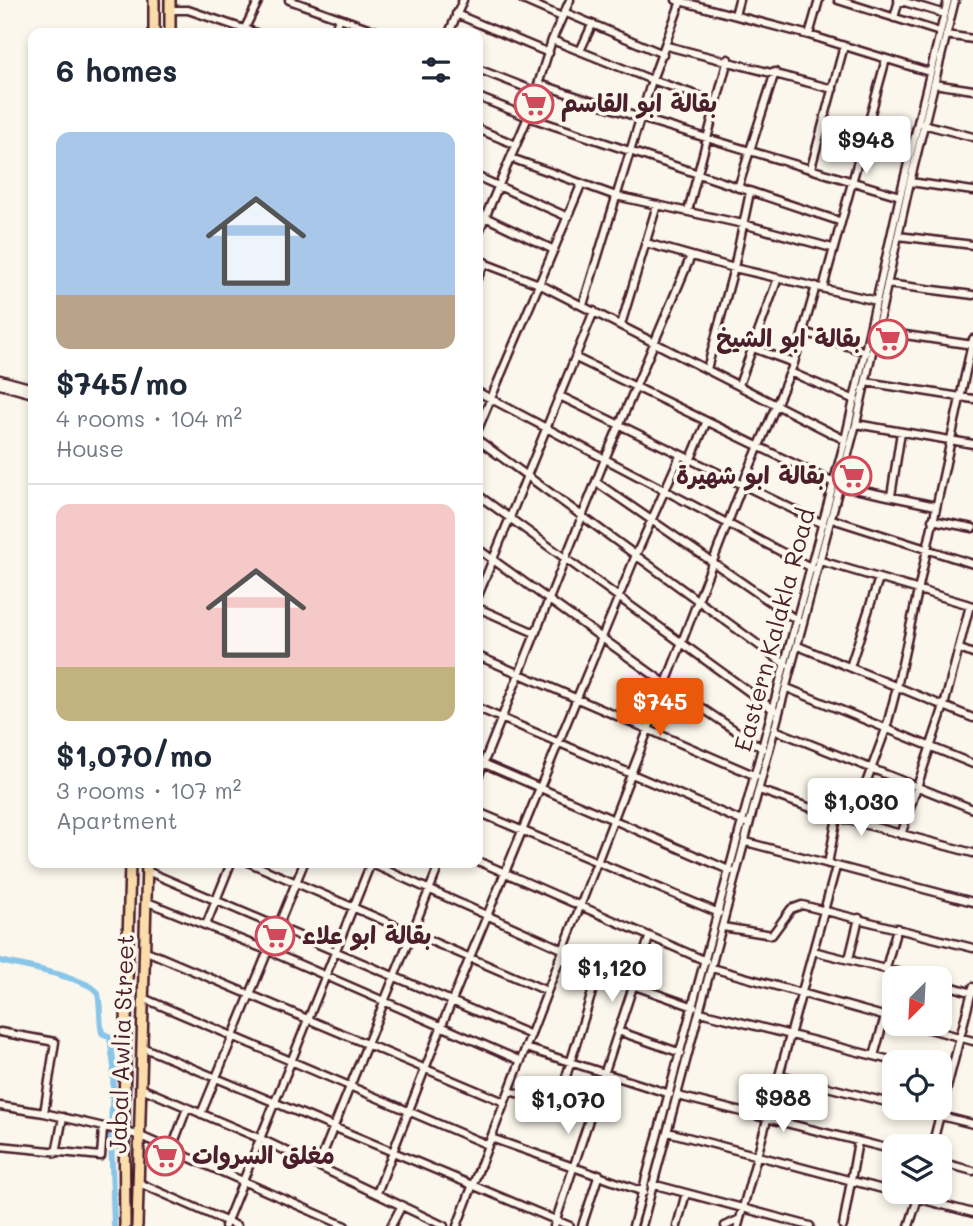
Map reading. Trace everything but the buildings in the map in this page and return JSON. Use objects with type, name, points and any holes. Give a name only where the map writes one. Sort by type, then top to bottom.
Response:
[{"type":"highway","points":[[154,0],[154,28]]},
{"type":"highway","points":[[170,5],[170,28]]},
{"type":"highway","name":"Jabal Awlia Street","points":[[125,1226],[124,1133],[130,868]]},
{"type":"highway","name":"Jabal Awlia Street","points":[[137,1226],[147,868]]},
{"type":"street","points":[[245,28],[259,0]]},
{"type":"street","points":[[289,0],[365,28]]},
{"type":"street","points":[[451,28],[463,0]]},
{"type":"street","points":[[523,0],[536,2],[663,54]]},
{"type":"street","points":[[483,220],[528,117],[552,40],[570,0]]},
{"type":"street","points":[[734,15],[739,0]]},
{"type":"street","points":[[809,35],[819,0]]},
{"type":"street","points":[[838,0],[943,33],[973,39]]},
{"type":"street","points":[[894,18],[898,0],[945,14]]},
{"type":"street","name":"Eastern Kalakla Road","points":[[642,1226],[649,1183],[701,1012],[746,842],[756,776],[823,524],[856,424],[933,84],[948,0]]},
{"type":"street","name":"Eastern Kalakla Road","points":[[649,1183],[668,1132],[681,1053],[731,871],[759,790],[832,519],[845,440],[929,72],[955,0]]},
{"type":"street","points":[[583,305],[629,151],[652,80],[667,46],[679,1],[809,35],[929,72]]},
{"type":"street","points":[[170,5],[242,28]]},
{"type":"street","points":[[456,14],[549,52]]},
{"type":"street","points":[[335,28],[339,20]]},
{"type":"street","points":[[580,51],[592,25]]},
{"type":"street","points":[[552,40],[652,80],[717,102]]},
{"type":"street","points":[[667,46],[728,59],[833,89]]},
{"type":"street","points":[[811,168],[844,46]]},
{"type":"street","points":[[688,211],[728,59]]},
{"type":"street","points":[[457,1226],[712,562],[794,363],[832,248],[886,59]]},
{"type":"street","points":[[483,71],[537,92]]},
{"type":"street","points":[[738,188],[775,72]]},
{"type":"street","points":[[540,84],[640,118],[900,196]]},
{"type":"street","points":[[933,84],[973,90]]},
{"type":"street","points":[[483,99],[528,117],[839,221]]},
{"type":"street","points":[[923,124],[973,137]]},
{"type":"street","points":[[483,131],[516,145]]},
{"type":"street","points":[[511,158],[616,196],[743,224],[832,248]]},
{"type":"street","points":[[483,179],[568,217]]},
{"type":"street","points":[[910,182],[973,191]]},
{"type":"street","points":[[483,417],[581,185]]},
{"type":"street","points":[[707,369],[734,268],[750,192]]},
{"type":"street","points":[[621,325],[657,205]]},
{"type":"street","points":[[485,217],[554,250]]},
{"type":"street","points":[[898,236],[973,245]]},
{"type":"street","points":[[646,243],[734,268],[877,301]]},
{"type":"street","points":[[483,758],[583,517],[604,459],[657,341],[691,256]]},
{"type":"street","points":[[483,262],[539,284],[657,341],[845,440]]},
{"type":"street","points":[[739,385],[778,278]]},
{"type":"street","points":[[887,284],[973,295]]},
{"type":"street","points":[[483,585],[594,311]]},
{"type":"street","points":[[852,821],[886,729],[897,687],[973,343],[877,331]]},
{"type":"street","points":[[804,332],[866,352]]},
{"type":"street","points":[[754,348],[794,363]]},
{"type":"street","points":[[576,358],[837,484],[936,506]]},
{"type":"street","points":[[790,372],[855,400]]},
{"type":"street","points":[[0,379],[28,387]]},
{"type":"street","points":[[866,382],[973,399]]},
{"type":"street","points":[[0,385],[28,393]]},
{"type":"street","points":[[483,395],[812,568]]},
{"type":"street","points":[[560,396],[618,427],[823,524]]},
{"type":"street","points":[[690,461],[706,423]]},
{"type":"street","points":[[856,424],[973,444]]},
{"type":"street","points":[[891,496],[901,432]]},
{"type":"street","points":[[483,444],[786,665]]},
{"type":"street","points":[[377,1193],[452,1000],[636,555],[680,456]]},
{"type":"street","points":[[596,482],[652,517],[798,621]]},
{"type":"street","points":[[483,499],[774,710]]},
{"type":"street","points":[[832,519],[973,564]]},
{"type":"street","points":[[932,520],[973,528]]},
{"type":"street","points":[[483,552],[666,684],[763,749]]},
{"type":"street","points":[[821,561],[972,606],[944,706],[901,835]]},
{"type":"street","points":[[850,667],[879,578]]},
{"type":"street","points":[[483,610],[534,633]]},
{"type":"street","points":[[798,646],[973,718]]},
{"type":"street","points":[[960,649],[973,654]]},
{"type":"street","points":[[483,658],[756,776]]},
{"type":"street","points":[[787,688],[973,764]]},
{"type":"street","points":[[483,710],[747,823]]},
{"type":"street","points":[[775,730],[973,809]]},
{"type":"street","points":[[483,763],[731,871]]},
{"type":"street","points":[[759,790],[837,817],[973,853]]},
{"type":"street","points":[[483,814],[719,913]]},
{"type":"street","points":[[828,864],[837,817]]},
{"type":"street","points":[[746,842],[973,902]]},
{"type":"street","points":[[483,863],[706,961]]},
{"type":"street","points":[[725,1226],[739,1222],[836,867]]},
{"type":"street","points":[[149,868],[531,1035]]},
{"type":"street","points":[[206,925],[229,868]]},
{"type":"street","points":[[262,868],[547,991]]},
{"type":"street","points":[[201,1114],[302,868]]},
{"type":"street","points":[[226,1224],[369,868]]},
{"type":"street","points":[[381,868],[562,949]]},
{"type":"street","points":[[318,1166],[438,868]]},
{"type":"street","points":[[145,901],[269,951],[521,1061]]},
{"type":"street","points":[[723,927],[772,935],[796,905],[825,909],[973,948]]},
{"type":"street","points":[[849,959],[859,918]]},
{"type":"street","points":[[887,966],[897,928]]},
{"type":"street","points":[[555,1223],[649,938]]},
{"type":"street","points":[[144,950],[505,1102]]},
{"type":"street","points":[[813,951],[882,967]]},
{"type":"street","points":[[559,959],[694,1007]]},
{"type":"street","points":[[712,968],[882,1015]]},
{"type":"street","points":[[557,1106],[598,973]]},
{"type":"street","points":[[952,987],[972,991],[952,1071]]},
{"type":"street","points":[[143,999],[409,1112],[489,1142],[573,1165],[647,1192]]},
{"type":"street","points":[[701,1012],[882,1058]]},
{"type":"street","points":[[874,1056],[882,1027]]},
{"type":"street","points":[[618,1031],[681,1053]]},
{"type":"street","points":[[0,1032],[55,1042],[44,1113]]},
{"type":"street","points":[[952,1036],[973,1041]]},
{"type":"street","points":[[142,1047],[394,1151],[555,1223],[570,1226]]},
{"type":"street","points":[[526,1048],[674,1095],[768,1116],[882,1147]]},
{"type":"street","points":[[780,1075],[882,1101]]},
{"type":"street","points":[[141,1088],[261,1139],[444,1226]]},
{"type":"street","points":[[510,1091],[589,1116]]},
{"type":"street","points":[[0,1106],[44,1113],[103,1129],[138,1135],[172,1147],[345,1226]]},
{"type":"street","points":[[172,1147],[187,1108]]},
{"type":"street","points":[[56,1153],[63,1117]]},
{"type":"street","points":[[952,1119],[973,1124]]},
{"type":"street","points":[[0,1146],[101,1156],[103,1129]]},
{"type":"street","points":[[668,1132],[882,1187]]},
{"type":"street","points":[[843,1226],[858,1141]]},
{"type":"street","points":[[952,1165],[973,1171]]},
{"type":"street","points":[[582,1226],[599,1174]]},
{"type":"street","points":[[137,1182],[226,1224],[237,1226]]},
{"type":"street","points":[[649,1183],[810,1226]]},
{"type":"street","name":"Eastern Kalakla Road","points":[[634,1226],[647,1192]]},
{"type":"street","points":[[677,1226],[686,1193]]},
{"type":"street","points":[[909,1226],[916,1204]]},
{"type":"street","points":[[946,1204],[973,1213]]},
{"type":"street","points":[[391,1226],[402,1205]]},
{"type":"waterway","points":[[0,961],[70,978],[93,988],[98,994],[102,1033],[110,1037],[114,1067],[111,1126]]},
{"type":"waterway","points":[[111,1135],[114,1226]]},
{"type":"place","name":"بقالة ابو القاسم","points":[[534,104]]},
{"type":"place","name":"بقالة ابو الشيخ","points":[[888,339]]},
{"type":"place","name":"بقالة ابو شهيرة","points":[[852,476]]},
{"type":"place","name":"بقالة ابو علاء","points":[[275,936]]},
{"type":"place","name":"مغلق السروات","points":[[165,1156]]}]
